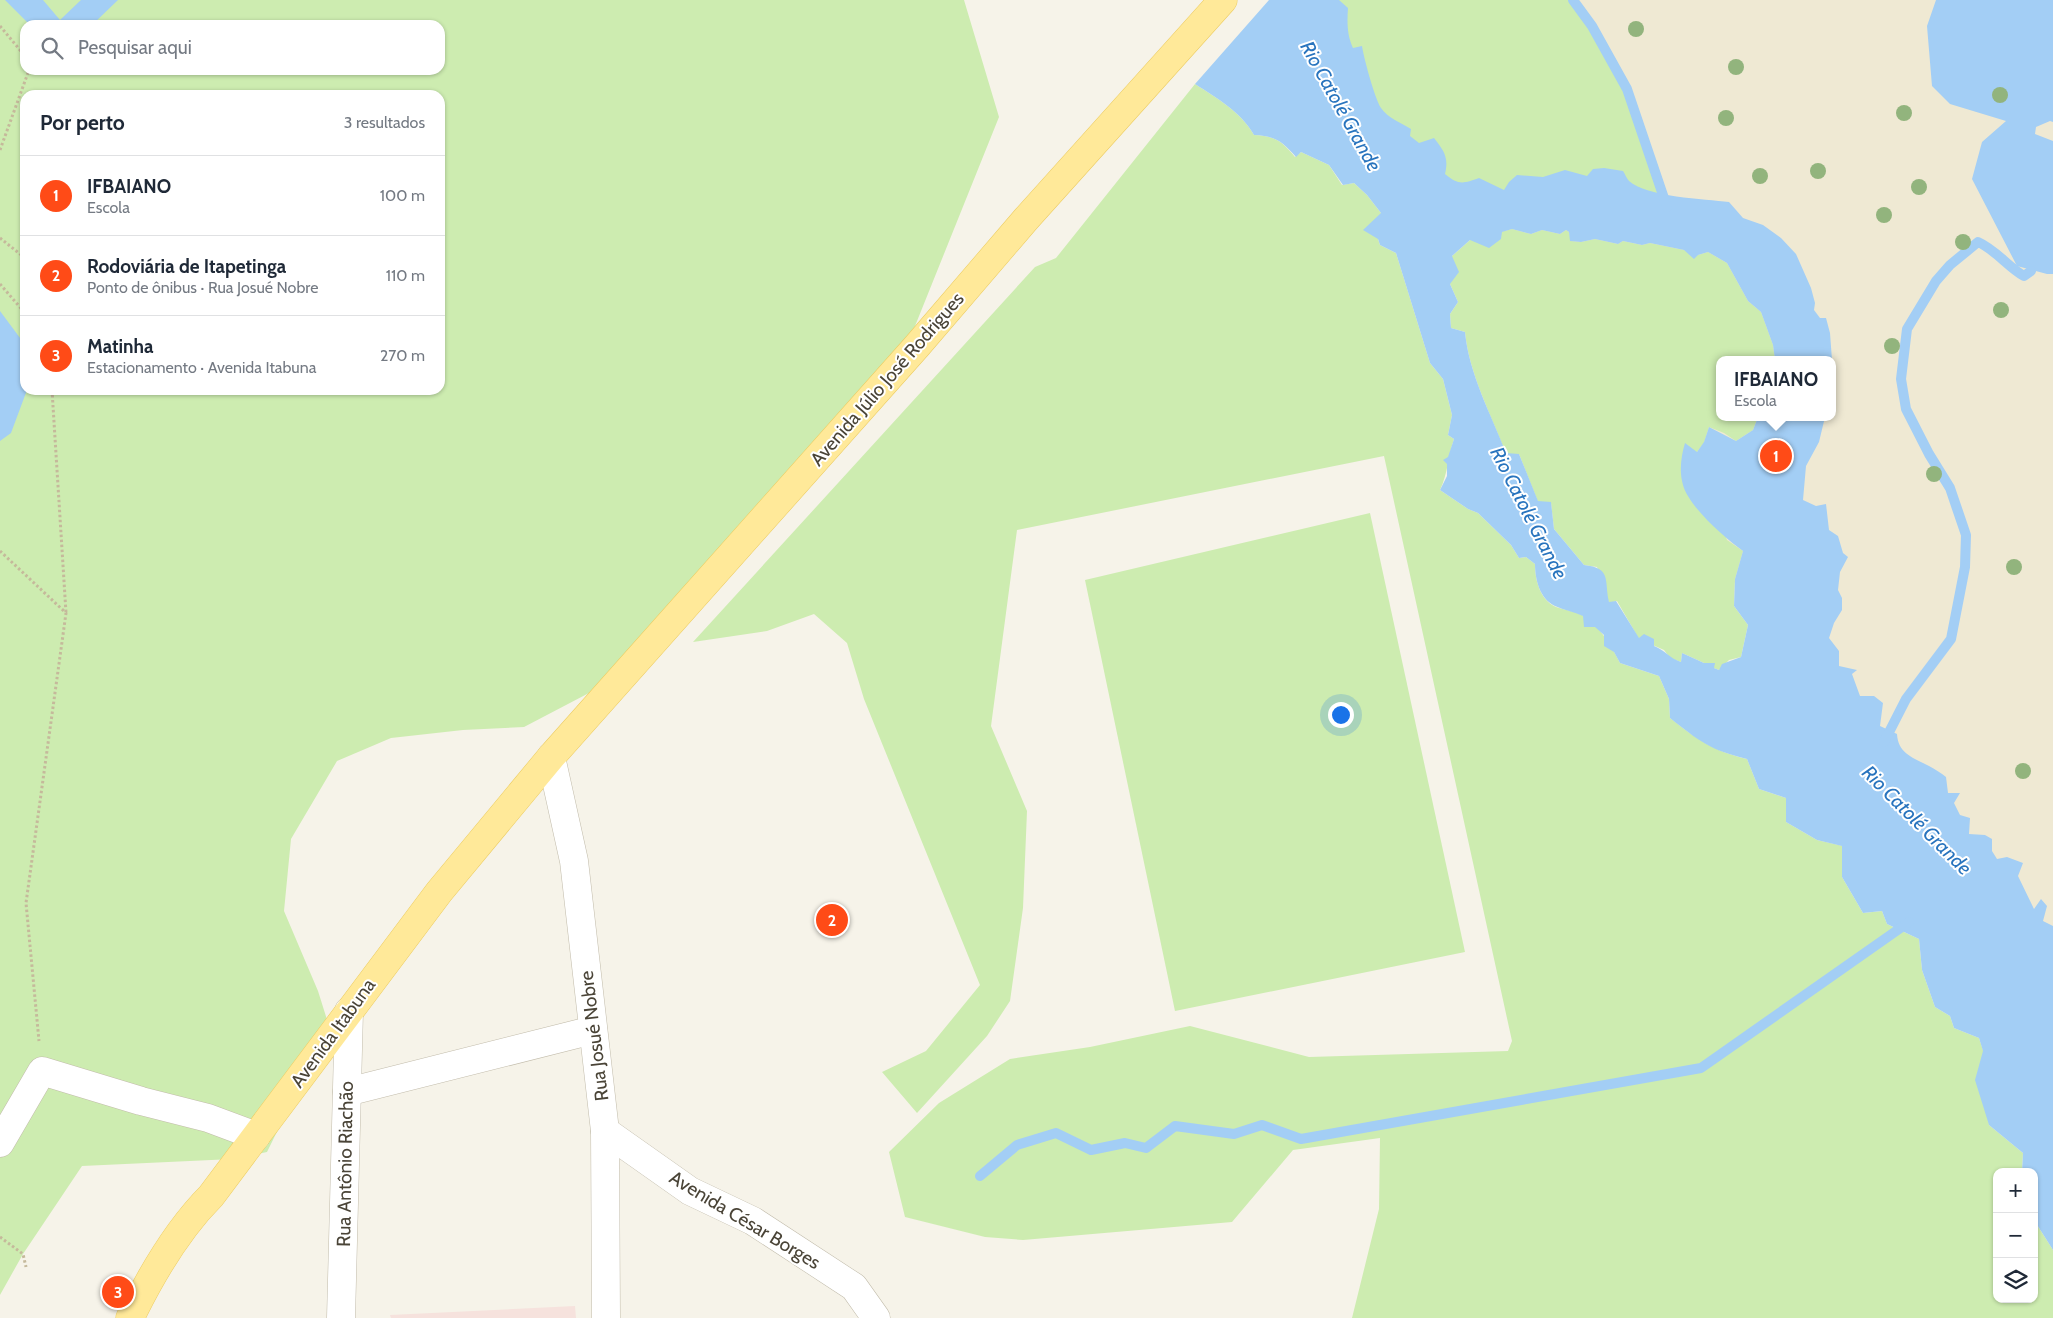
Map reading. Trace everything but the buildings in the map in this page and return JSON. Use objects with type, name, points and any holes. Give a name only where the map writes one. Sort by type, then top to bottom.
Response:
[{"type":"main road","name":"Avenida Júlio José Rodrigues","points":[[550,757],[910,354],[1026,219],[1222,0]]},
{"type":"main road","name":"Avenida Itabuna","points":[[130,1318],[144,1291],[194,1214],[211,1196],[348,1010],[439,892],[550,757]]},
{"type":"street","name":"Rua Josué Nobre","points":[[550,757],[574,861],[606,1131],[606,1318]]},
{"type":"street","name":"Rua Antônio Riachão","points":[[341,1318],[348,1010]]},
{"type":"street","points":[[346,1092],[593,1030]]},
{"type":"street","points":[[0,1143],[42,1071],[141,1101],[208,1118],[256,1136]]},
{"type":"street","name":"Avenida César Borges","points":[[606,1131],[690,1191],[753,1221],[854,1287],[876,1318]]},
{"type":"street","points":[[853,1318],[854,1287]]},
{"type":"path","points":[[0,26],[20,50]]},
{"type":"path","points":[[22,90],[27,75]]},
{"type":"path","points":[[0,150],[20,95]]},
{"type":"path","points":[[0,238],[20,254]]},
{"type":"path","points":[[0,284],[20,307]]},
{"type":"path","points":[[42,1071],[26,903],[66,613],[52,395]]},
{"type":"path","points":[[0,551],[66,613]]},
{"type":"path","points":[[0,1236],[23,1254],[26,1267]]},
{"type":"shaded area","points":[[1304,0],[2053,0],[2053,1014]]},
{"type":"shaded area","points":[[575,1306],[576,1318],[391,1318],[390,1315]]},
{"type":"green space","points":[[0,0],[964,0],[999,117],[909,341],[610,682],[524,727],[463,730],[391,738],[337,761],[291,839],[284,911],[318,991],[329,1026],[267,1152],[233,1159],[82,1166],[23,1254],[0,1295]]},
{"type":"green space","points":[[1321,0],[1573,0],[1592,26],[1627,89],[1670,214],[1461,193],[1371,154]]},
{"type":"green space","points":[[1195,84],[1235,112],[1254,135],[1278,140],[1295,157],[1301,152],[1329,165],[1342,185],[1354,183],[1367,195],[1381,213],[1378,239],[1380,245],[1396,253],[1430,363],[1443,379],[1452,415],[1448,435],[1454,439],[1440,490],[1468,509],[1478,513],[1511,545],[1519,558],[1526,557],[1535,564],[1537,583],[1546,600],[1556,607],[1582,615],[1588,619],[1604,636],[1620,663],[1659,676],[1669,699],[1670,718],[1715,748],[1747,759],[1759,789],[1786,798],[1786,822],[1817,840],[1843,846],[1842,877],[1863,913],[1882,911],[1887,924],[1919,939],[1922,970],[1935,1007],[1950,1016],[1954,1028],[1979,1038],[1983,1050],[1989,1125],[2023,1153],[2022,1168],[1993,1168],[1993,1303],[2038,1303],[2038,1226],[2053,1250],[2053,1318],[1352,1318],[1379,1209],[1380,1138],[1293,1150],[1232,1222],[1023,1240],[985,1237],[905,1217],[889,1152],[939,1103],[1010,1059],[1090,1047],[1190,1026],[1309,1057],[1508,1051],[1512,1041],[1384,456],[1017,530],[991,726],[1027,811],[1023,908],[1010,1001],[987,1036],[917,1113],[882,1072],[926,1051],[980,985],[864,699],[847,643],[814,614],[767,631],[693,642],[1035,267],[1056,258]]},
{"type":"green space","points":[[1512,229],[1531,234],[1542,230],[1560,234],[1566,230],[1569,232],[1571,241],[1581,242],[1595,239],[1618,244],[1623,241],[1642,245],[1650,243],[1698,255],[1708,252],[1727,263],[1748,301],[1761,312],[1773,345],[1774,356],[1716,356],[1716,421],[1756,421],[1753,430],[1736,441],[1724,433],[1709,427],[1704,443],[1697,452],[1727,540],[1743,551],[1735,579],[1734,606],[1748,625],[1741,657],[1729,660],[1719,670],[1714,668],[1714,663],[1704,663],[1682,653],[1681,662],[1670,658],[1664,650],[1639,639],[1617,601],[1609,603],[1597,567],[1584,565],[1554,529],[1551,503],[1538,502],[1519,454],[1506,454],[1481,394],[1467,348],[1465,332],[1451,328],[1450,314],[1458,302],[1450,284],[1452,256],[1470,240]]},
{"type":"green space","points":[[1370,513],[1465,952],[1175,1011],[1085,580]]},
{"type":"water","points":[[5,0],[43,0],[60,20],[25,20]]},
{"type":"water","points":[[81,0],[118,0],[97,20],[60,20]]},
{"type":"water","name":"Rio Catolé Grande","points":[[1269,0],[1339,0],[1348,8],[1348,28],[1351,43],[1353,48],[1362,46],[1370,79],[1381,108],[1391,117],[1411,129],[1410,136],[1419,143],[1434,138],[1445,154],[1445,174],[1457,182],[1479,178],[1504,190],[1517,175],[1543,177],[1565,170],[1587,176],[1593,169],[1604,168],[1623,171],[1629,181],[1648,191],[1729,202],[1743,218],[1763,225],[1781,238],[1796,254],[1811,288],[1815,303],[1814,310],[1820,318],[1826,318],[1830,333],[1832,356],[1774,356],[1773,345],[1761,312],[1748,301],[1727,263],[1708,252],[1698,255],[1694,259],[1684,250],[1650,243],[1642,245],[1623,241],[1618,244],[1595,239],[1581,242],[1570,241],[1569,232],[1566,230],[1560,234],[1542,230],[1531,234],[1512,229],[1502,232],[1501,239],[1489,248],[1470,240],[1452,256],[1459,272],[1450,284],[1458,302],[1450,314],[1451,328],[1465,332],[1467,348],[1481,394],[1506,453],[1519,454],[1538,501],[1551,502],[1554,529],[1584,565],[1603,572],[1609,602],[1616,601],[1639,638],[1644,634],[1654,639],[1654,646],[1681,662],[1682,653],[1704,663],[1715,663],[1714,668],[1719,670],[1722,664],[1741,657],[1748,625],[1734,606],[1735,579],[1743,551],[1708,521],[1692,503],[1687,494],[1683,485],[1681,469],[1685,443],[1697,452],[1704,442],[1709,427],[1736,441],[1753,430],[1756,421],[1824,421],[1819,442],[1806,466],[1803,500],[1816,506],[1826,504],[1829,530],[1838,536],[1843,553],[1848,557],[1840,572],[1838,590],[1842,598],[1842,610],[1834,623],[1829,638],[1839,651],[1839,666],[1857,670],[1852,674],[1860,696],[1874,696],[1883,703],[1880,726],[1897,734],[1900,746],[1913,758],[1946,777],[1948,793],[1960,793],[1954,803],[1960,815],[1970,818],[1969,834],[1985,835],[1992,839],[1992,851],[1997,859],[2007,857],[2023,863],[2018,876],[2034,909],[2041,899],[2047,906],[2043,921],[2053,926],[2053,1250],[2038,1226],[2038,1168],[2022,1168],[2023,1153],[1989,1125],[1975,1080],[1983,1051],[1979,1038],[1954,1028],[1950,1016],[1935,1007],[1922,970],[1919,939],[1887,924],[1882,911],[1863,913],[1842,877],[1842,846],[1817,840],[1786,822],[1786,798],[1759,789],[1747,759],[1723,752],[1706,744],[1670,718],[1669,699],[1659,676],[1620,663],[1614,652],[1604,646],[1604,635],[1595,627],[1584,627],[1583,616],[1555,606],[1546,599],[1537,582],[1535,564],[1526,557],[1519,558],[1511,545],[1478,513],[1468,509],[1440,490],[1447,476],[1447,464],[1443,460],[1448,457],[1454,439],[1448,435],[1452,415],[1443,379],[1430,363],[1396,253],[1380,245],[1378,239],[1363,230],[1381,213],[1367,195],[1354,183],[1343,185],[1329,165],[1301,152],[1296,157],[1278,140],[1254,135],[1242,119],[1220,100],[1195,84]]},
{"type":"water","points":[[1936,0],[2053,0],[2053,122],[2050,121],[2036,127],[2035,134],[2053,141],[2053,274],[2017,266],[1972,179],[1982,142],[2006,121],[1950,104],[1932,86],[1927,26]]},
{"type":"water","points":[[0,311],[20,338],[20,395],[25,395],[11,433],[0,441]]},
{"type":"waterway","points":[[1573,0],[1592,26],[1627,89],[1667,207]]},
{"type":"waterway","points":[[1884,742],[1906,699],[1951,639],[1965,567],[1966,535],[1950,488],[1929,454],[1906,409],[1901,379],[1907,329],[1936,281],[1950,265],[1978,242],[1990,249],[2024,276],[2031,271]]},
{"type":"waterway","points":[[980,1176],[1017,1145],[1056,1133],[1091,1150],[1125,1143],[1146,1148],[1175,1126],[1234,1134],[1262,1125],[1301,1139],[1701,1068],[1909,922]]},
{"type":"place","name":"IFBAIANO","points":[[1776,456]]},
{"type":"place","name":"Rodoviária de Itapetinga","points":[[832,920]]},
{"type":"place","name":"Matinha","points":[[118,1292]]}]
